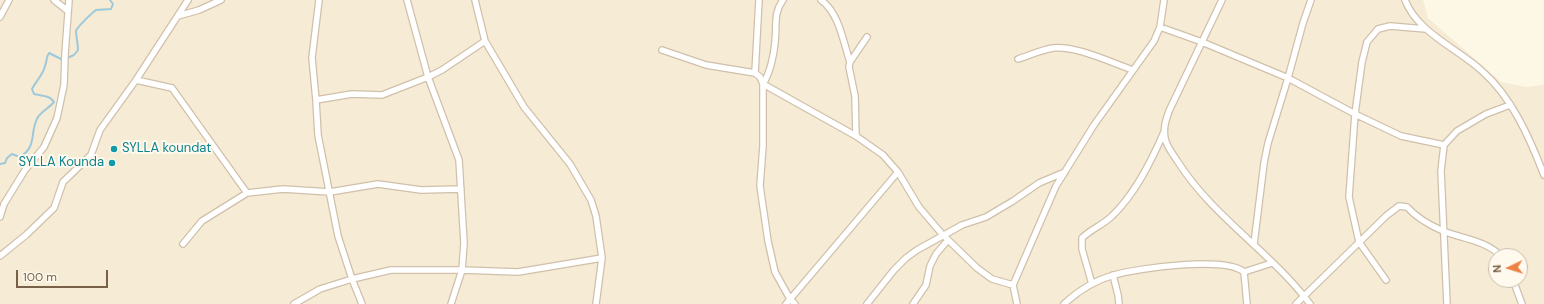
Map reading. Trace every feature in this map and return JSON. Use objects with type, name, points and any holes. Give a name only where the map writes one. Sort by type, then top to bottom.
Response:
[{"type":"street","points":[[0,17],[9,0]]},
{"type":"street","points":[[54,0],[68,11]]},
{"type":"street","points":[[0,217],[4,204],[25,170],[44,147],[57,118],[64,85],[69,0]]},
{"type":"street","points":[[0,256],[26,235],[54,208],[63,182],[91,155],[100,130],[136,80],[188,0]]},
{"type":"street","points":[[178,16],[199,10],[221,0]]},
{"type":"street","points":[[319,0],[312,58],[318,135],[338,236],[362,304]]},
{"type":"street","points":[[407,0],[428,77],[459,160],[464,243],[462,270],[451,304]]},
{"type":"street","points":[[408,6],[410,0]]},
{"type":"street","points":[[475,0],[485,41],[524,107],[570,164],[591,200],[596,216],[602,258],[596,304]]},
{"type":"street","points":[[759,0],[755,73],[763,84],[856,136],[883,155],[898,172],[919,207],[946,237],[977,268],[992,279],[1013,285]]},
{"type":"street","points":[[783,0],[778,6],[776,14],[775,43],[767,78],[763,84],[763,146],[760,186],[768,241],[775,272],[790,299],[795,304]]},
{"type":"street","points":[[821,0],[826,2],[837,21],[850,62]]},
{"type":"street","points":[[1017,304],[1013,285],[1056,186],[1094,125],[1154,41],[1160,27],[1164,0]]},
{"type":"street","points":[[1092,284],[1082,250],[1082,238],[1102,225],[1113,215],[1130,194],[1151,160],[1164,132],[1169,111],[1222,0]]},
{"type":"street","points":[[1254,244],[1264,163],[1268,143],[1311,0]]},
{"type":"street","points":[[1405,0],[1407,6],[1417,20],[1426,29],[1482,71],[1496,86],[1510,105],[1522,126],[1544,175]]},
{"type":"street","points":[[1160,27],[1202,42],[1288,78],[1355,114],[1401,136],[1444,145]]},
{"type":"street","points":[[1386,280],[1359,242],[1348,197],[1355,114],[1362,62],[1367,42],[1372,34],[1378,29],[1383,27],[1426,29]]},
{"type":"street","points":[[856,136],[855,96],[849,67],[850,62],[867,36]]},
{"type":"street","points":[[316,100],[352,94],[382,95],[442,70],[485,41]]},
{"type":"street","points":[[1018,59],[1046,50],[1061,48],[1080,51],[1133,70]]},
{"type":"street","points":[[662,50],[706,65],[755,73]]},
{"type":"street","points":[[136,80],[172,88],[247,193]]},
{"type":"street","points":[[1447,304],[1441,170],[1444,145],[1457,131],[1486,114],[1510,105]]},
{"type":"street","points":[[1164,132],[1167,145],[1201,193],[1254,244],[1310,304]]},
{"type":"street","points":[[786,304],[898,172]]},
{"type":"street","points":[[868,304],[894,270],[906,258],[946,237],[962,225],[986,217],[1039,183],[1065,172]]},
{"type":"street","points":[[183,244],[202,221],[247,193],[283,189],[330,192],[378,184],[421,190],[460,189]]},
{"type":"street","points":[[1296,304],[1386,216],[1399,206],[1407,207],[1420,219],[1443,231],[1494,248]]},
{"type":"street","points":[[914,304],[926,284],[930,266],[946,237]]},
{"type":"street","points":[[294,304],[320,289],[352,279],[391,270],[518,272],[602,258]]},
{"type":"street","points":[[1244,272],[1272,263]]},
{"type":"street","points":[[1064,304],[1092,284],[1113,275],[1174,265],[1222,264],[1239,268],[1244,272],[1247,304]]},
{"type":"street","points":[[1113,275],[1119,304]]},
{"type":"street","points":[[1516,288],[1522,304]]},
{"type":"shaded area","points":[[0,0],[1423,0],[1428,18],[1501,82],[1526,87],[1544,85],[1544,304],[0,304]]},
{"type":"waterway","points":[[0,164],[5,163],[7,158],[12,154],[20,157],[26,153],[31,143],[35,123],[38,117],[54,102],[48,97],[34,94],[32,89],[43,72],[49,53],[63,60],[74,55],[78,50],[77,29],[96,10],[111,9],[113,4],[110,0]]},
{"type":"place","name":"SYLLA koundat","points":[[114,149]]},
{"type":"place","name":"SYLLA Kounda","points":[[112,163]]}]
